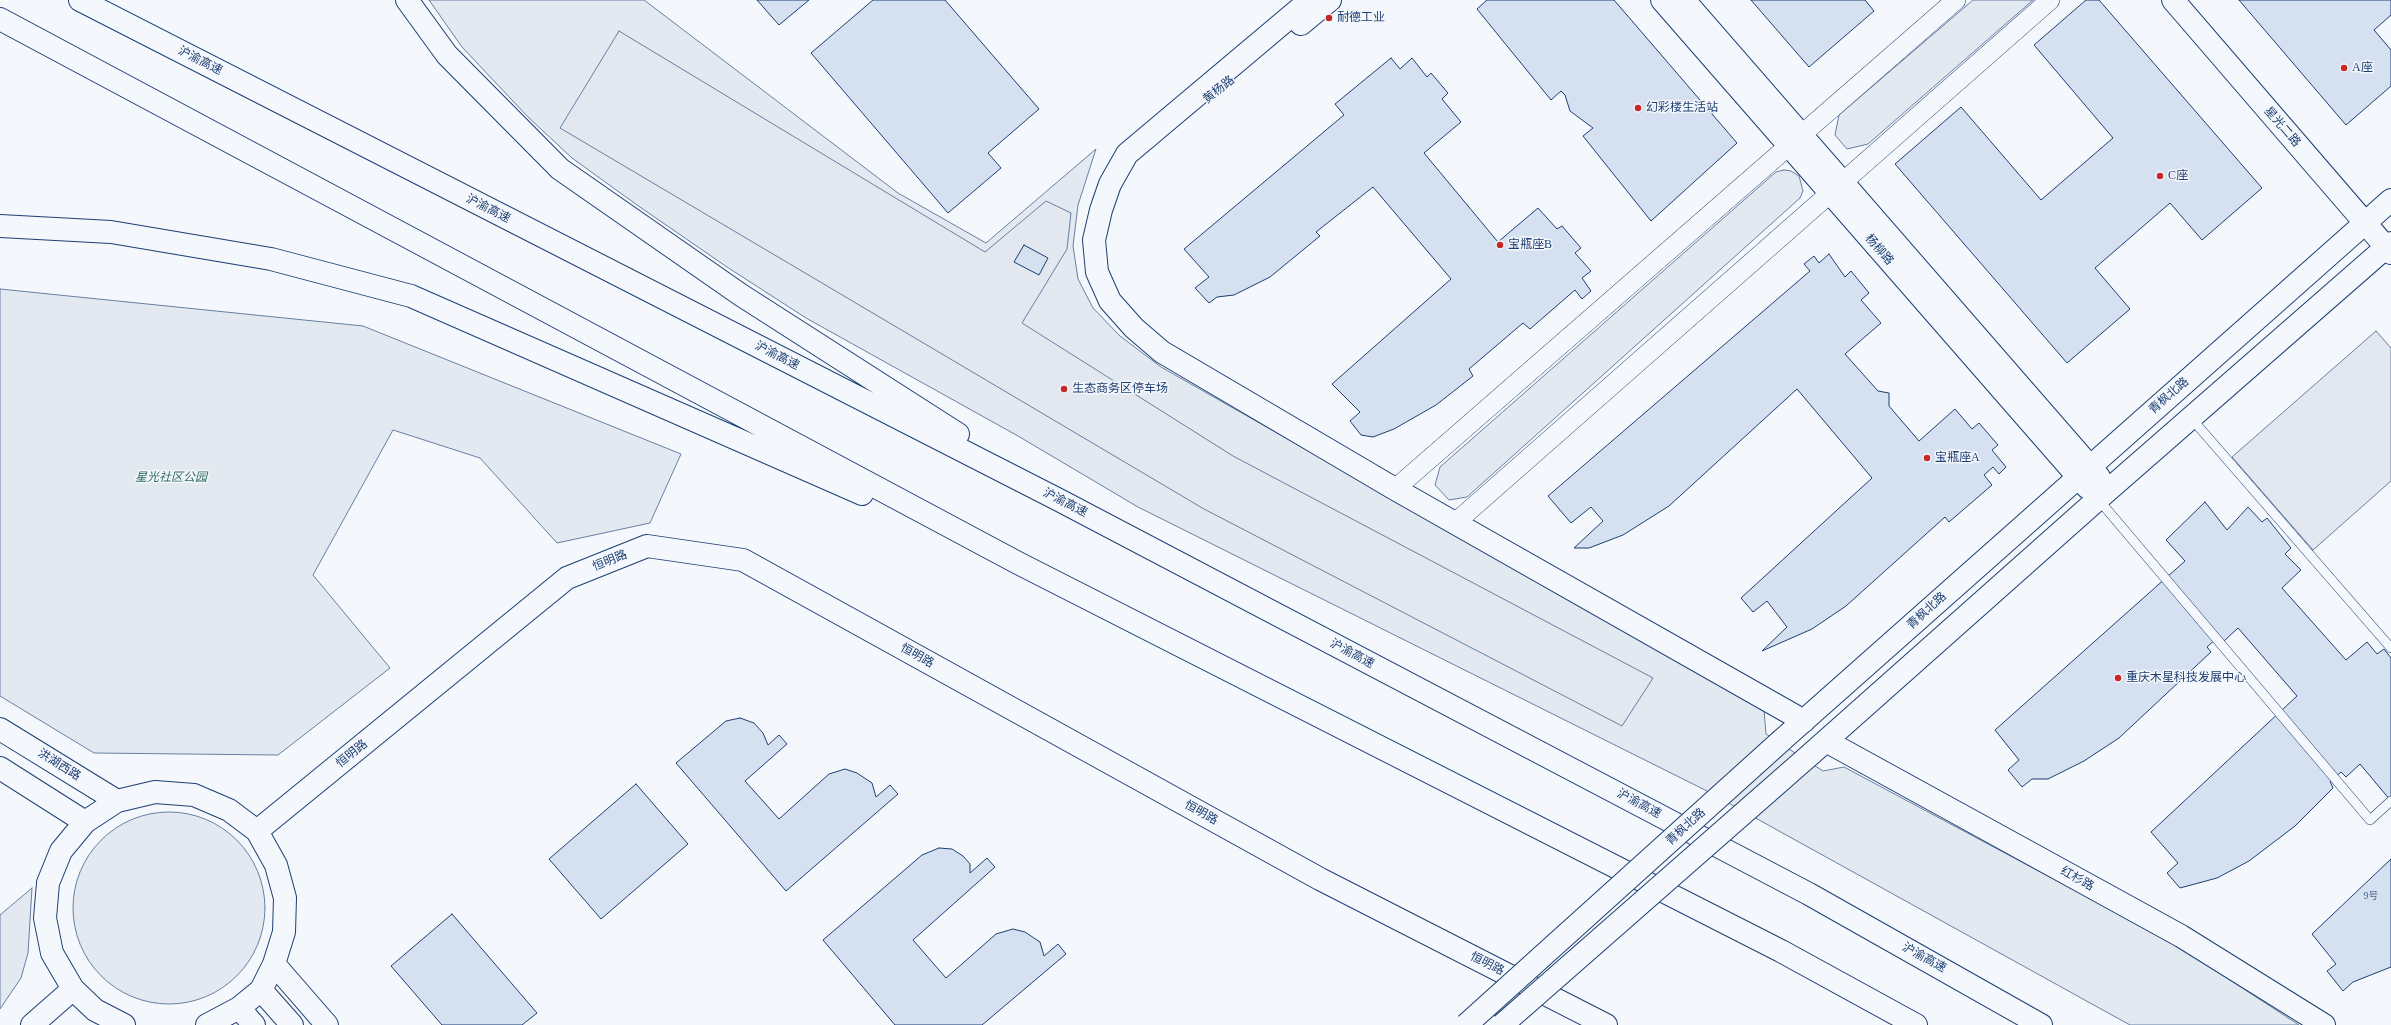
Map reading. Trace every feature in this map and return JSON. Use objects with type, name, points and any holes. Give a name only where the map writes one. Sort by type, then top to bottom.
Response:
[{"type":"main road","name":"沪渝高速","points":[[80,0],[1060,500],[1809,894],[2042,1025]]},
{"type":"main road","points":[[407,0],[447,55],[560,169],[741,294],[1060,500]]},
{"type":"main road","points":[[1310,0],[1127,154],[1110,184],[1101,210],[1094,240],[1097,272],[1110,301],[1134,328],[1162,352],[1395,489],[1804,721]]},
{"type":"main road","name":"黄杨路","points":[[1110,184],[1137,157],[1330,0]]},
{"type":"main road","name":"杨柳路","points":[[1662,0],[1795,140]]},
{"type":"main road","name":"杨柳路","points":[[1684,0],[1795,140],[2104,494]]},
{"type":"main road","name":"星光二路","points":[[2173,0],[2365,223],[2389,248]]},
{"type":"main road","points":[[0,19],[1018,563],[1781,951],[1916,1025]]},
{"type":"main road","name":"青枫北路","points":[[1466,1025],[1782,740],[2391,200]]},
{"type":"main road","points":[[0,226],[111,232],[271,259],[411,296],[1018,563]]},
{"type":"main road","points":[[1502,1025],[1818,748],[2190,418],[2389,248]]},
{"type":"main road","name":"恒明路","points":[[257,831],[567,578],[646,546],[743,560],[1320,880],[1606,1025]]},
{"type":"main road","name":"洪湖西路","points":[[0,728],[117,801]]},
{"type":"main road","name":"红杉路","points":[[1818,748],[2181,936],[2324,1025]]},
{"type":"main road","points":[[0,768],[85,822]]},
{"type":"main road","points":[[111,1023],[73,990],[52,953],[45,918],[48,883],[61,850],[85,822],[117,801],[155,792],[194,795],[229,810],[257,831],[276,865],[285,898],[284,932],[274,964],[261,990],[239,1008],[208,1025]]},
{"type":"main road","points":[[274,964],[327,1025]]},
{"type":"main road","points":[[32,1025],[73,990]]},
{"type":"main road","points":[[261,990],[292,1025]]},
{"type":"main road","points":[[239,1008],[254,1025]]},
{"type":"street","points":[[1395,489],[1956,0]]},
{"type":"street","points":[[1455,523],[2050,0]]},
{"type":"lane","points":[[2190,418],[2391,648]]},
{"type":"lane","points":[[2104,494],[2370,820],[2391,800]]},
{"type":"green space","points":[[429,0],[644,0],[898,193],[986,243],[1096,149],[1078,205],[1073,246],[1078,279],[1093,308],[1120,336],[1161,367],[1764,710],[1766,734],[1823,771],[1844,767],[2175,944],[2299,1025],[2130,1025],[1703,789],[1138,507],[1018,436],[806,318],[727,267],[637,205],[572,158],[528,117],[462,47]]},
{"type":"green space","points":[[1973,0],[2033,0],[1868,144],[1847,149],[1835,135],[1839,115]]},
{"type":"green space","points":[[1784,170],[1791,171],[1799,176],[1803,191],[1800,198],[1467,497],[1449,500],[1435,485],[1440,467],[1776,172]]},
{"type":"green space","name":"星光社区公园","points":[[0,289],[363,326],[681,454],[650,523],[557,543],[480,458],[393,430],[313,575],[390,668],[278,755],[94,753],[0,696]]},
{"type":"green space","points":[[169,812],[188,814],[206,820],[230,834],[237,840],[243,847],[257,871],[263,889],[265,908],[263,927],[257,945],[243,969],[237,976],[230,982],[206,996],[188,1002],[169,1004],[150,1002],[132,996],[108,982],[101,976],[95,969],[81,945],[75,927],[73,908],[75,889],[81,871],[95,847],[101,840],[108,834],[132,820],[150,814]]},
{"type":"green space","points":[[32,888],[28,953],[21,978],[0,1009],[0,915]]},
{"type":"shaded area","name":"生态商务区停车场","points":[[619,31],[985,252],[1046,201],[1071,213],[1067,249],[1022,323],[1233,456],[1653,678],[1622,726],[1204,509],[560,128]]},
{"type":"shaded area","points":[[2376,331],[2391,348],[2391,481],[2313,550],[2232,457]]},
{"type":"building","points":[[757,0],[809,0],[779,25]]},
{"type":"building","points":[[873,0],[945,0],[1039,109],[988,153],[1001,168],[948,213],[811,53]]},
{"type":"building","name":"幻彩楼生活站","points":[[1487,0],[1614,0],[1737,143],[1651,221],[1583,136],[1593,128],[1570,111],[1565,95],[1561,91],[1551,100],[1477,9]]},
{"type":"building","points":[[1751,0],[1865,0],[1874,11],[1809,67]]},
{"type":"building","name":"C座","points":[[2086,0],[2099,0],[2262,188],[2202,240],[2170,203],[2095,268],[2130,309],[2067,363],[1895,164],[1961,107],[2041,200],[2113,138],[2034,45]]},
{"type":"building","name":"A座","points":[[2239,0],[2391,0],[2391,15],[2374,30],[2391,50],[2391,86],[2346,125]]},
{"type":"building","name":"宝瓶座B","points":[[1391,58],[1400,69],[1412,58],[1427,77],[1431,73],[1448,93],[1442,99],[1461,122],[1424,153],[1498,242],[1538,208],[1557,229],[1562,226],[1581,248],[1575,253],[1591,271],[1582,278],[1591,291],[1582,299],[1575,290],[1530,329],[1523,323],[1469,369],[1473,376],[1436,405],[1394,429],[1373,437],[1361,435],[1350,421],[1360,412],[1332,384],[1451,279],[1373,187],[1316,232],[1320,236],[1270,277],[1234,295],[1217,297],[1209,303],[1195,288],[1209,277],[1184,249],[1344,115],[1335,104]]},
{"type":"building","points":[[1024,245],[1048,258],[1039,275],[1014,262]]},
{"type":"building","name":"宝瓶座A","points":[[1829,254],[1845,277],[1851,271],[1869,293],[1861,300],[1881,323],[1845,354],[1878,391],[1889,393],[1889,406],[1919,441],[1955,409],[1972,429],[1979,423],[1998,445],[1992,450],[2006,467],[1999,474],[1993,467],[1984,475],[1992,485],[1949,522],[1945,517],[1846,606],[1812,629],[1762,651],[1787,627],[1767,601],[1753,612],[1741,598],[1872,478],[1797,389],[1669,506],[1623,535],[1589,548],[1574,548],[1603,521],[1591,507],[1571,523],[1548,496],[1810,271],[1804,264],[1814,256],[1819,263]]},
{"type":"building","name":"重庆木星科技发展中心","points":[[2205,502],[2227,530],[2248,507],[2262,522],[2267,518],[2291,548],[2285,554],[2301,570],[2282,588],[2346,660],[2367,642],[2377,654],[2384,649],[2391,658],[2391,801],[2360,764],[2346,777],[2341,772],[2330,781],[2333,788],[2295,826],[2249,861],[2217,878],[2180,888],[2167,873],[2178,863],[2151,832],[2297,696],[2238,628],[2224,641],[2219,636],[2207,647],[2211,652],[2119,738],[2084,761],[2048,779],[2032,779],[2022,787],[2008,770],[2019,760],[1995,730],[2185,561],[2166,540]]},
{"type":"building","points":[[740,718],[754,723],[763,733],[768,745],[779,735],[787,744],[745,781],[779,819],[829,774],[845,769],[857,773],[872,783],[876,797],[890,785],[898,794],[786,891],[676,763],[726,721]]},
{"type":"building","points":[[636,784],[688,844],[601,919],[549,859]]},
{"type":"building","points":[[939,848],[952,849],[963,856],[970,864],[970,873],[987,858],[995,867],[913,940],[946,978],[996,934],[1013,929],[1025,932],[1040,942],[1044,956],[1058,944],[1066,954],[982,1025],[895,1025],[823,940],[922,855]]},
{"type":"building","points":[[2391,859],[2391,967],[2353,982],[2343,991],[2327,971],[2336,964],[2312,934]]},
{"type":"building","points":[[452,914],[537,1013],[522,1025],[442,1025],[391,966]]},
{"type":"place","name":"耐德工业","points":[[1329,18]]},
{"type":"place","name":"A座","points":[[2344,68]]},
{"type":"place","name":"幻彩楼生活站","points":[[1638,108]]},
{"type":"place","name":"C座","points":[[2160,176]]},
{"type":"place","name":"宝瓶座B","points":[[1500,245]]},
{"type":"place","name":"生态商务区停车场","points":[[1064,389]]},
{"type":"place","name":"宝瓶座A","points":[[1927,458]]},
{"type":"place","name":"重庆木星科技发展中心","points":[[2118,678]]}]
